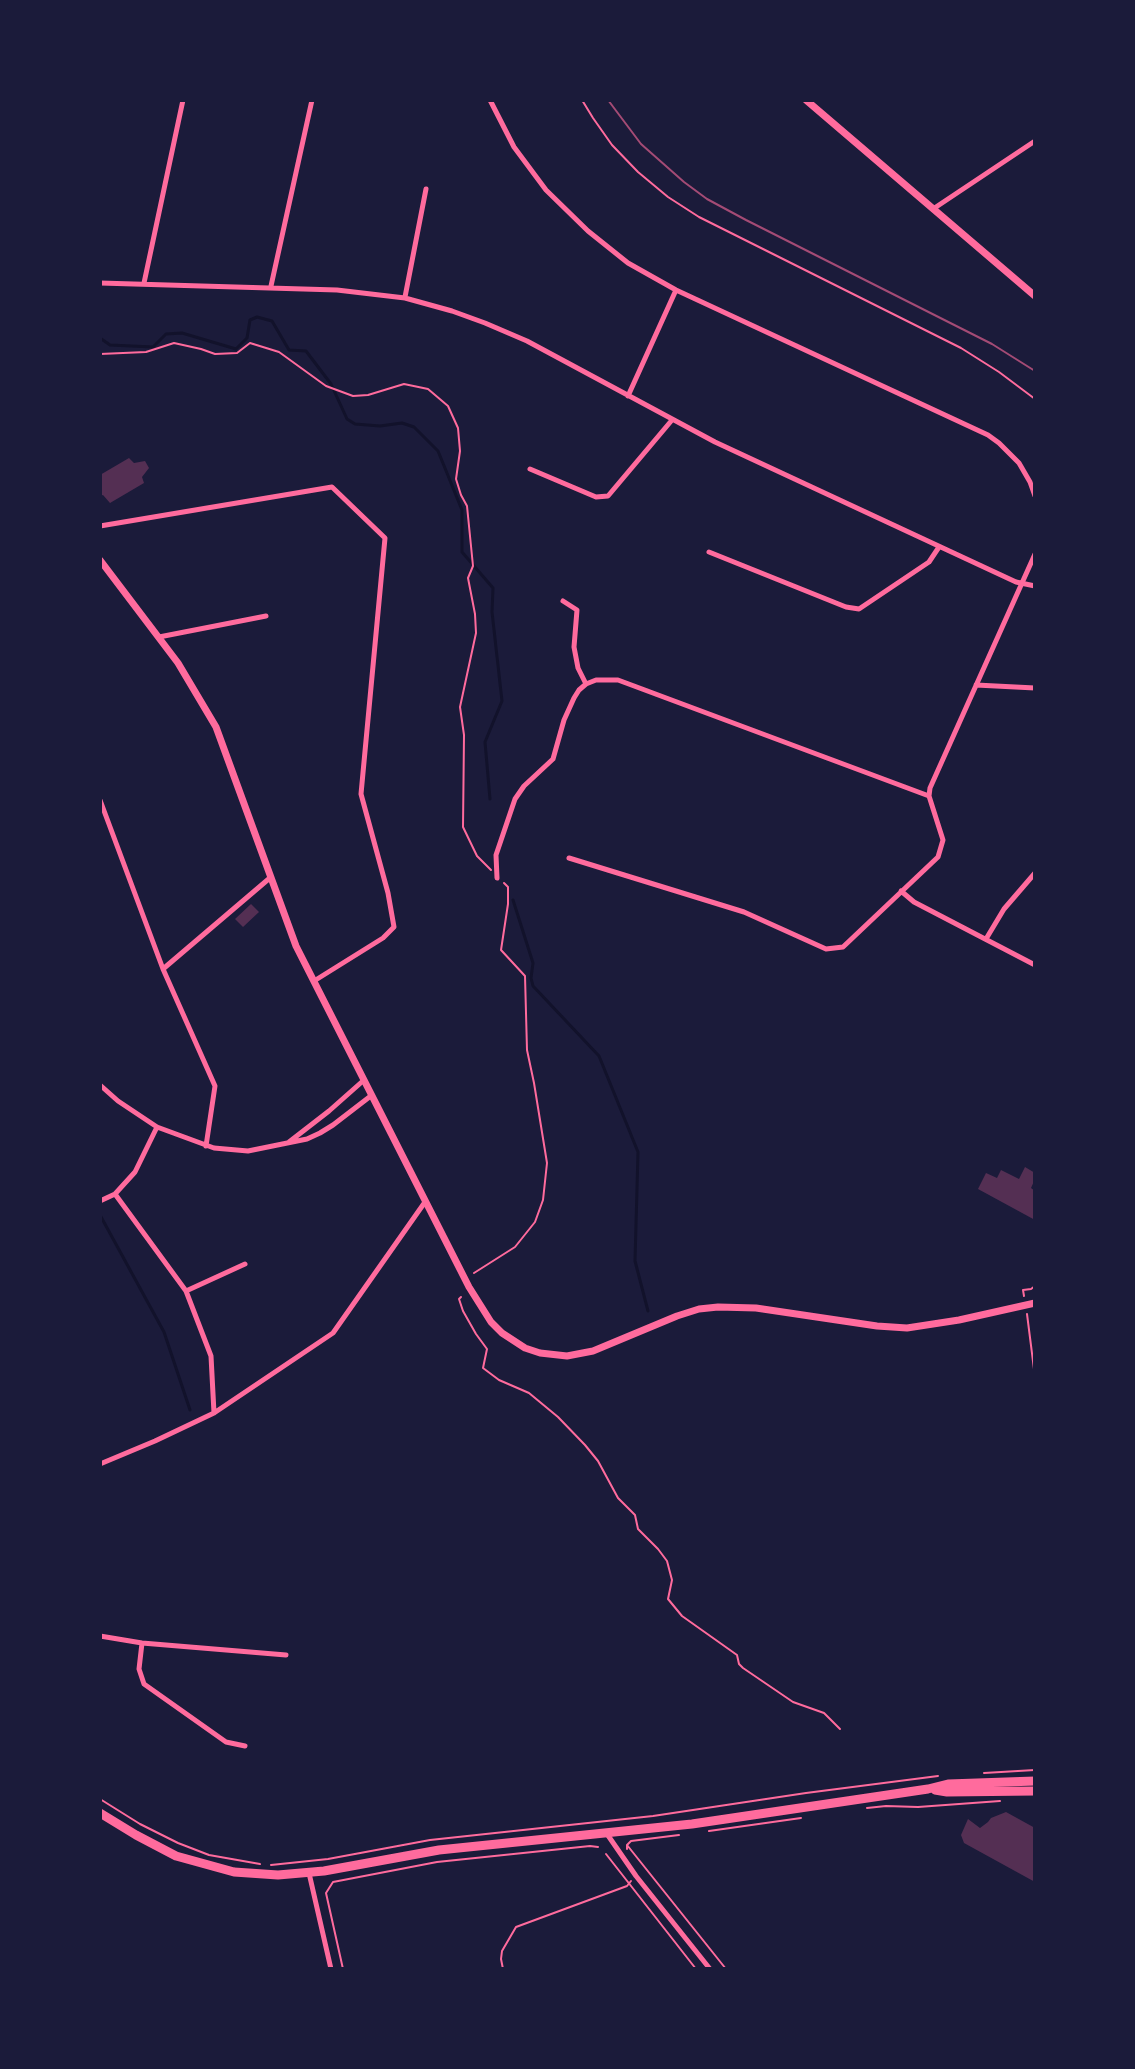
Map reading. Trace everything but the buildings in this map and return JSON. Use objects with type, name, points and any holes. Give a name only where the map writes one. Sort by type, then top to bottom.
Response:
[{"type":"highway","points":[[100,1813],[176,1856],[234,1872],[262,1875],[309,1873],[439,1850],[692,1824],[948,1784],[1034,1783]]},
{"type":"street","points":[[144,284],[183,100]]},
{"type":"street","points":[[271,287],[312,100]]},
{"type":"street","points":[[490,100],[514,147],[536,178],[569,215],[628,263],[676,290],[988,435],[1019,463],[1035,496]]},
{"type":"street","points":[[806,100],[1035,296]]},
{"type":"street","points":[[933,209],[1035,141]]},
{"type":"street","points":[[405,298],[426,189]]},
{"type":"street","points":[[100,283],[337,290],[405,298],[452,311],[514,335],[672,420],[939,547],[1023,585],[1035,586]]},
{"type":"street","points":[[628,396],[676,290]]},
{"type":"street","points":[[530,469],[596,497],[608,496],[672,420]]},
{"type":"street","points":[[100,526],[332,487],[385,538],[361,794],[394,927],[383,938],[314,982]]},
{"type":"street","points":[[709,552],[846,607],[859,609],[929,562],[939,547]]},
{"type":"street","points":[[569,858],[744,912],[826,949],[836,949],[848,943],[934,862],[942,846],[942,833],[929,796],[930,788],[1035,554]]},
{"type":"street","points":[[100,560],[193,685],[216,727],[296,946],[469,1287],[491,1322],[502,1333],[525,1348],[567,1356],[593,1351],[699,1309],[756,1308],[907,1328],[1035,1303]]},
{"type":"street","points":[[563,601],[577,610],[574,647],[578,668],[586,684]]},
{"type":"street","points":[[159,637],[266,616]]},
{"type":"street","points":[[497,878],[496,855],[513,803],[524,786],[553,759],[569,707],[579,690],[586,684],[605,679],[618,680],[929,796]]},
{"type":"street","points":[[976,685],[1035,688]]},
{"type":"street","points":[[100,800],[163,969],[215,1086],[206,1146]]},
{"type":"street","points":[[985,940],[1004,909],[1035,873]]},
{"type":"street","points":[[163,969],[271,877]]},
{"type":"street","points":[[901,891],[914,902],[1035,965]]},
{"type":"street","points":[[284,1144],[315,1123],[364,1080]]},
{"type":"street","points":[[100,1085],[157,1127],[206,1146],[231,1151],[284,1144],[320,1133],[372,1095]]},
{"type":"street","points":[[100,1201],[115,1194],[135,1172],[157,1127]]},
{"type":"street","points":[[115,1194],[186,1291],[211,1356],[214,1413]]},
{"type":"street","points":[[100,1464],[214,1413],[333,1333],[425,1202]]},
{"type":"street","points":[[186,1291],[245,1264]]},
{"type":"street","points":[[100,1636],[142,1643],[286,1655]]},
{"type":"street","points":[[142,1643],[139,1669],[144,1684],[226,1742],[245,1746]]},
{"type":"street","points":[[606,1833],[710,1969]]},
{"type":"street","points":[[309,1873],[331,1969]]},
{"type":"path","points":[[582,100],[612,145],[668,197],[699,217],[961,348],[1035,399]]},
{"type":"path","points":[[100,354],[146,352],[174,343],[215,354],[237,353],[250,343],[279,352],[326,386],[359,397],[404,384],[428,389],[448,406],[458,428],[460,451],[456,479],[467,506],[473,566],[468,578],[476,633],[460,707],[464,735],[463,827],[477,856],[508,887],[501,950],[525,976],[527,1050],[547,1163],[543,1200],[535,1222],[515,1247],[474,1273]]},
{"type":"path","points":[[1023,1290],[1035,1286]]},
{"type":"path","points":[[461,1297],[463,1311],[487,1349],[483,1368],[499,1380],[529,1393],[558,1417],[598,1461],[620,1501],[635,1515],[638,1529],[667,1561],[672,1580],[668,1599],[682,1616],[737,1655],[743,1668],[793,1702],[824,1713],[840,1729]]},
{"type":"path","points":[[1028,1324],[1035,1377]]},
{"type":"path","points":[[983,1773],[1035,1770]]},
{"type":"path","points":[[100,1799],[140,1824],[199,1851],[246,1863],[278,1865],[430,1840],[653,1816],[840,1788],[949,1776]]},
{"type":"path","points":[[858,1809],[1009,1799]]},
{"type":"path","points":[[706,1832],[798,1818]]},
{"type":"path","points":[[627,1845],[631,1841],[680,1835]]},
{"type":"path","points":[[627,1845],[635,1863]]},
{"type":"path","points":[[627,1845],[726,1969]]},
{"type":"path","points":[[343,1969],[326,1893],[333,1882],[437,1862],[598,1847]]},
{"type":"path","points":[[606,1854],[696,1969]]},
{"type":"path","points":[[503,1969],[502,1951],[516,1927],[630,1882]]},
{"type":"waterway","points":[[100,338],[110,345],[153,347],[166,334],[182,333],[236,349],[247,338],[250,320],[257,317],[272,321],[289,350],[306,351],[331,384],[347,419],[355,424],[380,426],[402,423],[414,427],[438,451],[462,510],[462,552],[493,588],[492,612],[502,701],[485,742],[490,799]]},
{"type":"waterway","points":[[513,900],[533,963],[533,986],[599,1056],[638,1152],[635,1261],[648,1311]]},
{"type":"waterway","points":[[100,1215],[164,1332],[190,1410]]},
{"type":"tram line","points":[[608,100],[641,144],[707,199],[992,344],[1035,371]]}]
